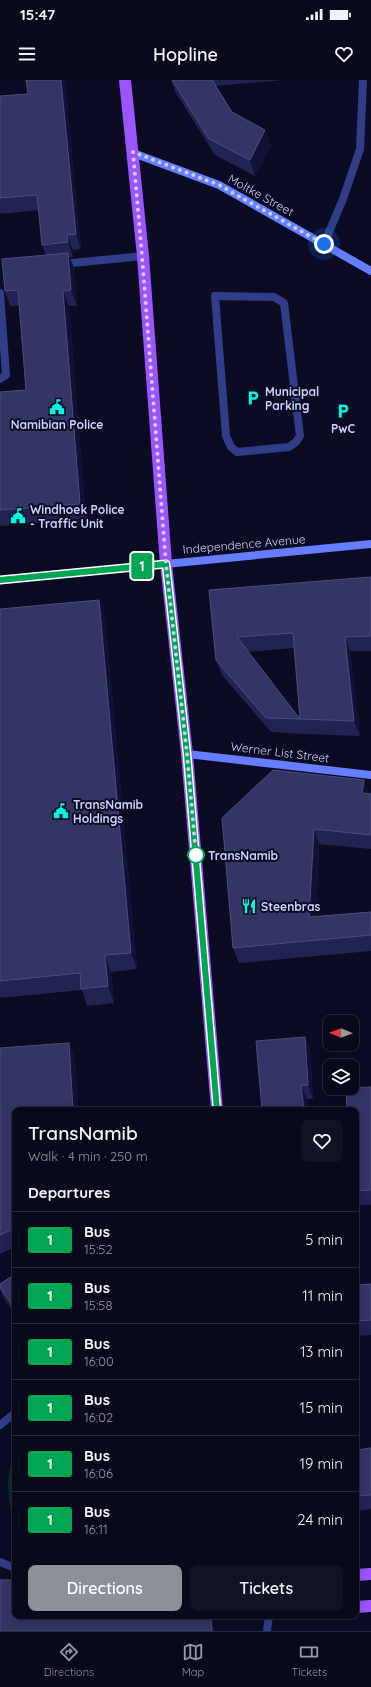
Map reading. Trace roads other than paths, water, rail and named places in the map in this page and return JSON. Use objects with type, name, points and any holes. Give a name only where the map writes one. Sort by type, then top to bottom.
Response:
[{"type":"main road","points":[[125,80],[142,256],[166,564],[187,754],[217,1107]]},
{"type":"main road","points":[[359,1575],[371,1574]]},
{"type":"main road","points":[[359,1607],[371,1606]]},
{"type":"street","name":"Moltke Street","points":[[133,152],[219,185],[371,271]]},
{"type":"street","name":"Independence Avenue","points":[[0,580],[371,544]]},
{"type":"street","name":"Werner List Street","points":[[187,754],[371,775]]},
{"type":"lane","points":[[324,244],[343,199],[360,149],[364,80]]},
{"type":"lane","points":[[55,264],[142,256]]},
{"type":"lane","points":[[0,293],[6,375],[0,379]]},
{"type":"lane","points":[[215,296],[274,297],[284,303],[300,436],[296,442],[289,447],[237,452],[231,447],[226,436],[215,296]]},
{"type":"lane","points":[[0,1425],[12,1415]]},
{"type":"lane","points":[[0,1562],[12,1567]]},
{"type":"lane","points":[[267,1631],[269,1619]]},
{"type":"place","name":"Municipal Parking","points":[[253,398]]},
{"type":"place","name":"Namibian Police","points":[[57,407]]},
{"type":"place","name":"PwC","points":[[343,411]]},
{"type":"place","name":"Windhoek Police - Traffic Unit","points":[[18,516]]},
{"type":"place","name":"TransNamib Holdings","points":[[61,811]]},
{"type":"place","name":"TransNamib","points":[[196,855]]},
{"type":"place","name":"Steenbras","points":[[249,906]]}]
